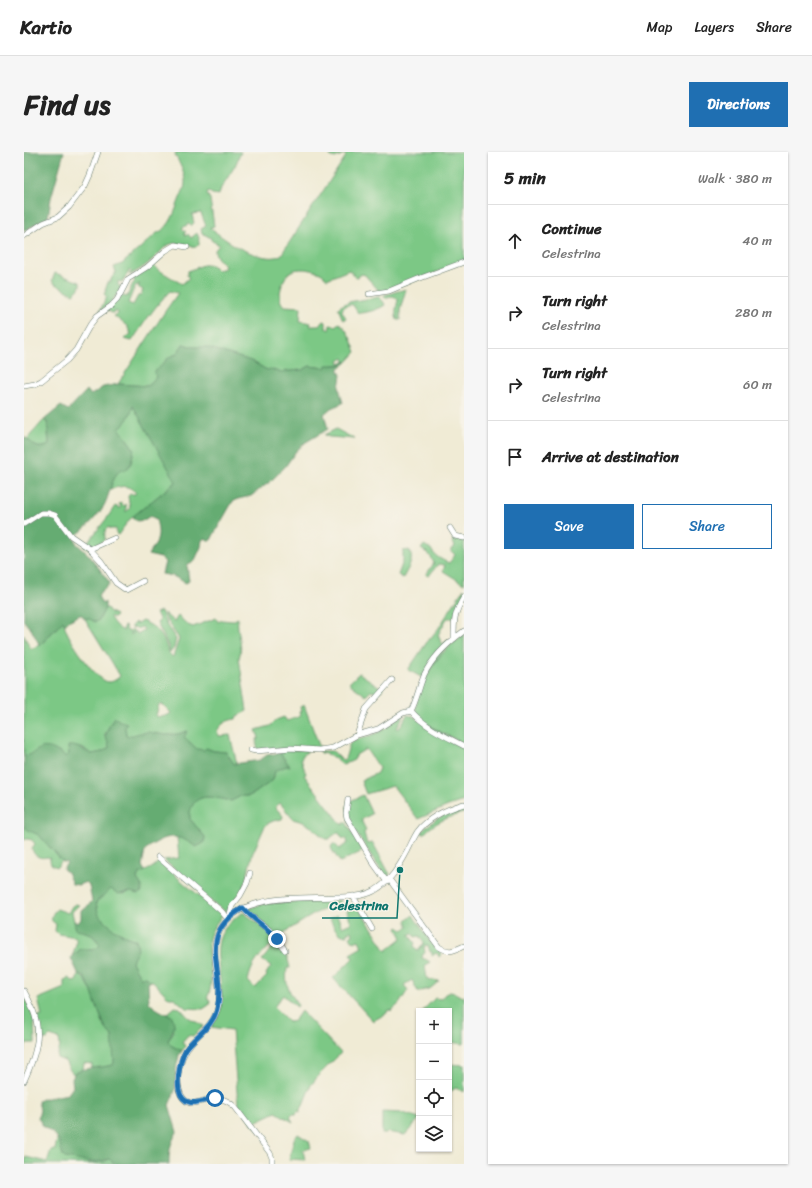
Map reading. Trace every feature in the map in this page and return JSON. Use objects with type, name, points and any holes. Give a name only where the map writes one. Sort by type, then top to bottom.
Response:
[{"type":"street","points":[[24,236],[43,223],[58,217],[69,208],[85,186],[98,152]]},
{"type":"street","points":[[24,386],[41,381],[67,360],[76,350],[90,325],[97,316],[111,306],[120,295],[125,282],[128,279],[147,267],[165,251],[175,245],[187,247]]},
{"type":"street","points":[[369,294],[389,291],[464,262]]},
{"type":"street","points":[[24,524],[41,513],[49,513],[54,515],[72,536],[90,549],[101,561],[116,583],[126,590],[143,581]]},
{"type":"street","points":[[450,528],[455,536],[464,538]]},
{"type":"street","points":[[90,549],[115,538]]},
{"type":"street","points":[[454,639],[454,618],[464,597]]},
{"type":"street","points":[[411,711],[425,674],[435,659],[464,631]]},
{"type":"street","points":[[357,735],[366,709],[392,680]]},
{"type":"street","points":[[252,750],[256,751],[291,748],[319,750],[333,748],[357,735],[378,729],[403,713],[411,711]]},
{"type":"street","points":[[411,711],[427,726],[464,746]]},
{"type":"street","points":[[348,799],[346,813],[347,818],[374,864],[439,947],[446,951],[453,951],[464,946]]},
{"type":"street","points":[[272,1164],[272,1158],[267,1149],[235,1107],[229,1102],[218,1098],[192,1103],[185,1100],[179,1089],[179,1069],[184,1053],[192,1041],[210,1024],[217,1010],[219,995],[215,943],[219,932],[228,919],[234,914],[243,908],[258,902],[353,896],[372,892],[397,871],[413,839],[424,824],[440,813],[464,804]]},
{"type":"street","points":[[158,857],[221,911],[228,919]]},
{"type":"street","points":[[228,919],[232,906],[240,896],[247,883],[250,873]]},
{"type":"street","points":[[353,896],[372,929]]},
{"type":"street","points":[[243,908],[248,914],[272,932],[285,950]]},
{"type":"street","points":[[24,991],[34,1012],[38,1032],[34,1058],[24,1081]]},
{"type":"green space","points":[[24,152],[64,152],[51,198],[48,217],[24,231]]},
{"type":"green space","points":[[176,152],[241,152],[235,166],[221,188],[219,195],[212,194],[208,191],[207,194],[210,199],[214,226],[210,228],[240,248],[265,257],[277,257],[281,255],[346,156],[344,154],[335,158],[330,156],[332,152],[464,152],[464,262],[381,293],[365,275],[362,274],[356,278],[349,270],[327,279],[321,273],[309,270],[296,269],[290,272],[284,280],[281,288],[280,300],[284,306],[301,307],[300,321],[311,323],[310,326],[318,326],[323,321],[326,322],[326,328],[329,330],[330,325],[335,326],[339,323],[345,329],[356,352],[346,363],[344,358],[339,361],[341,364],[325,368],[310,366],[302,370],[279,372],[267,370],[251,361],[206,347],[193,347],[183,344],[177,354],[167,359],[155,372],[156,377],[148,386],[118,384],[178,293],[170,291],[145,321],[132,341],[124,339],[131,334],[127,326],[114,316],[118,314],[117,311],[112,313],[106,310],[120,295],[127,297],[135,281],[132,277],[152,264],[157,269],[182,284],[189,278],[187,276],[188,271],[203,265],[212,265],[217,270],[225,268],[215,253],[215,250],[219,245],[202,233],[201,229],[206,226],[201,213],[192,214],[194,223],[191,226],[189,224],[182,228],[186,232],[184,233],[186,236],[188,234],[191,238],[197,233],[199,245],[192,246],[172,243],[164,248],[149,263],[130,275],[129,274],[132,272],[130,270],[122,282],[118,281],[118,285],[121,287],[115,297],[100,311],[107,297],[104,294],[108,282],[111,282],[111,279],[116,272],[114,267],[122,264],[157,233],[162,231],[172,218],[185,183],[183,172],[175,154]],"holes":[[[140,284],[138,287],[143,290],[141,295],[138,296],[133,305],[128,303],[135,286]]]},
{"type":"green space","points":[[55,273],[80,282],[80,286],[73,294],[52,281]]},
{"type":"green space","points":[[406,289],[400,310],[400,320],[397,320],[396,312],[398,299],[392,296],[385,298],[384,295]]},
{"type":"green space","points":[[379,297],[385,305],[372,311],[358,313],[353,305],[345,306],[342,311],[346,318],[343,320],[338,308],[339,307],[348,302]]},
{"type":"green space","points":[[183,344],[193,347],[206,347],[251,361],[267,370],[271,369],[279,372],[302,370],[310,366],[325,368],[326,365],[339,365],[346,361],[346,363],[339,368],[341,375],[339,388],[343,403],[331,408],[324,414],[328,429],[306,442],[296,451],[285,467],[271,481],[251,496],[233,501],[211,540],[205,538],[202,540],[201,547],[195,560],[187,565],[189,581],[186,583],[173,576],[162,574],[165,562],[161,558],[148,555],[158,538],[156,519],[150,516],[144,520],[137,521],[132,517],[176,482],[133,406],[128,418],[119,428],[134,449],[131,463],[126,470],[120,470],[117,474],[105,504],[100,512],[74,538],[76,543],[89,555],[110,583],[100,592],[98,596],[102,604],[105,602],[105,608],[99,620],[95,622],[88,618],[85,619],[82,615],[70,620],[65,625],[63,621],[40,646],[31,629],[24,621],[24,437],[38,447],[49,445],[48,423],[44,420],[61,406],[68,410],[87,390],[91,395],[103,387],[118,384],[148,386],[156,377],[154,372],[167,359],[177,354]]},
{"type":"green space","points":[[133,406],[177,483],[174,483],[129,520],[118,535],[116,534],[116,529],[110,529],[109,527],[105,531],[105,540],[92,549],[84,547],[115,506],[119,508],[121,507],[119,504],[120,503],[124,506],[126,504],[126,512],[130,508],[128,496],[136,493],[127,487],[110,489],[116,474],[120,470],[126,470],[131,463],[134,449],[119,428],[128,418]]},
{"type":"green space","points":[[44,420],[47,423],[49,445],[39,447],[27,439]]},
{"type":"green space","points":[[336,429],[355,439],[329,437],[324,435]]},
{"type":"green space","points":[[454,538],[464,541],[464,584],[443,571],[445,565],[438,564],[429,576],[426,575],[434,563],[429,554],[421,549],[424,545],[431,549],[438,558],[449,563],[455,555],[451,551],[455,546],[452,542]]},
{"type":"green space","points":[[409,550],[411,554],[411,561],[403,578],[398,575],[403,561],[403,551]]},
{"type":"green space","points":[[464,588],[464,594],[453,618],[448,618],[446,620],[438,635],[443,644],[448,640],[450,641],[423,678],[408,670],[427,642],[438,629]]},
{"type":"green space","points":[[105,608],[107,608],[110,612],[116,615],[114,618],[111,616],[110,617],[117,627],[124,631],[123,627],[125,626],[127,631],[132,629],[134,631],[129,634],[130,635],[136,631],[137,634],[144,630],[142,627],[137,629],[135,627],[132,628],[131,626],[135,622],[137,624],[142,621],[152,626],[160,633],[168,651],[173,657],[179,639],[168,623],[164,613],[174,622],[178,616],[188,625],[193,627],[216,618],[218,622],[222,620],[232,621],[238,618],[241,648],[239,658],[247,711],[237,716],[236,719],[225,722],[217,731],[219,736],[230,735],[237,764],[234,764],[226,752],[214,751],[206,748],[204,751],[197,749],[184,737],[187,731],[178,734],[129,736],[126,735],[125,726],[114,717],[105,734],[109,748],[102,752],[92,754],[82,748],[68,748],[69,754],[66,757],[59,752],[39,749],[32,755],[24,756],[24,635],[31,649],[39,645],[40,646],[63,621],[66,631],[85,661],[98,676],[110,682],[120,676],[85,619],[88,618],[99,620]],"holes":[[[159,704],[163,705],[171,713],[160,717],[156,716]]]},
{"type":"green space","points":[[161,611],[167,626],[176,639],[174,648],[170,653],[157,623],[159,620],[156,613]]},
{"type":"green space","points":[[464,634],[464,744],[437,730],[424,721],[419,717],[415,709],[421,687],[430,670],[442,654]]},
{"type":"green space","points":[[359,673],[383,689],[378,693],[371,691],[366,696],[349,683]]},
{"type":"green space","points":[[304,705],[320,748],[258,750],[256,742],[259,738],[256,730],[270,726],[276,720],[284,717],[287,721],[301,716],[299,712],[301,711],[300,707]]},
{"type":"green space","points":[[404,714],[397,728],[399,729],[407,715],[413,716],[464,747],[464,801],[418,819],[393,786],[366,794],[361,781],[377,773],[379,768],[366,749],[356,755],[354,760],[343,765],[330,755],[321,753],[320,751],[333,751],[344,760],[349,745],[352,741],[383,730],[398,717]]},
{"type":"green space","points":[[114,717],[127,723],[125,726],[126,735],[129,736],[148,732],[166,735],[188,731],[184,737],[197,749],[204,750],[206,748],[214,751],[226,752],[234,764],[260,760],[267,755],[280,753],[290,767],[286,766],[275,771],[273,780],[249,796],[241,796],[231,801],[204,797],[195,801],[192,806],[190,819],[205,837],[204,843],[196,847],[189,842],[176,837],[170,837],[158,841],[145,850],[142,866],[145,871],[138,875],[137,879],[142,886],[142,892],[138,894],[131,892],[118,894],[111,889],[96,902],[98,914],[106,922],[121,934],[135,939],[138,950],[132,962],[140,977],[146,977],[151,981],[148,983],[149,1002],[157,1009],[172,1016],[174,1027],[168,1041],[172,1046],[182,1051],[179,1055],[176,1069],[175,1091],[169,1105],[177,1132],[170,1147],[169,1164],[115,1164],[109,1159],[93,1162],[65,1158],[63,1156],[59,1141],[54,1134],[44,1127],[38,1118],[40,1110],[38,1101],[68,1094],[73,1087],[72,1079],[75,1072],[84,1069],[113,1065],[114,1062],[112,1036],[106,1029],[91,989],[84,977],[78,973],[71,958],[73,954],[77,953],[80,949],[94,950],[100,945],[90,934],[76,930],[74,921],[78,923],[81,919],[82,909],[85,909],[92,901],[89,885],[86,882],[78,885],[72,884],[67,872],[63,869],[67,863],[63,862],[39,835],[28,830],[24,826],[24,756],[46,747],[53,749],[66,757],[69,754],[68,746],[78,747],[92,754],[102,752],[109,748],[105,737]]},
{"type":"green space","points":[[282,750],[307,750],[301,759],[306,774],[304,775],[342,825],[346,822],[363,851],[340,862],[331,847],[335,844],[339,849],[348,843],[346,838],[343,839],[338,832],[329,839],[325,839],[313,828],[303,822],[293,819],[280,803],[275,807],[283,816],[282,819],[267,824],[264,828],[252,855],[243,889],[226,912],[214,904],[164,860],[179,858],[177,837],[189,841],[196,847],[204,842],[205,837],[190,819],[191,809],[195,801],[204,797],[210,797],[231,801],[241,796],[249,796],[255,793],[273,780],[275,771],[282,767],[290,766],[280,753]]},
{"type":"green space","points":[[363,795],[372,814],[362,819],[366,830],[364,833],[367,844],[373,843],[390,874],[386,878],[349,822],[347,806],[350,801]]},
{"type":"green space","points":[[464,808],[464,813],[442,820],[432,826],[424,834],[421,832],[430,823]]},
{"type":"green space","points":[[24,826],[28,830],[39,835],[62,861],[57,867],[51,864],[50,858],[35,855],[32,848],[35,844],[32,840],[24,840]]},
{"type":"green space","points":[[158,862],[160,862],[223,915],[214,926],[209,939],[208,954],[211,984],[207,998],[210,1000],[209,1005],[203,1009],[186,1008],[174,998],[169,998],[153,981],[146,977],[140,977],[132,962],[138,949],[136,939],[126,936],[110,926],[98,912],[96,902],[111,889],[122,894],[131,892],[138,894],[140,883],[137,879],[138,877],[141,873],[154,867]]},
{"type":"green space","points":[[339,900],[340,903],[316,913],[277,937],[248,912],[248,909],[265,904]]},
{"type":"green space","points":[[76,904],[79,905],[72,912],[74,921],[98,941],[100,945],[96,950],[82,949],[73,954],[76,944],[76,937],[58,934],[55,931],[56,924],[52,921],[53,913],[57,909],[68,913],[72,906]]},
{"type":"green space","points":[[357,906],[386,951],[402,938],[397,928],[398,927],[403,930],[408,927],[406,921],[413,915],[429,940],[442,954],[439,957],[436,953],[432,956],[432,952],[430,952],[428,945],[424,946],[425,953],[423,954],[422,958],[430,962],[425,965],[427,979],[439,981],[431,988],[418,992],[412,980],[404,985],[408,990],[399,1004],[391,1011],[387,1011],[387,1013],[373,1021],[333,978],[353,958],[350,954],[362,947],[359,940],[354,942],[350,937],[353,935],[351,931],[346,934],[347,936],[344,936],[338,932],[330,919],[337,915],[342,927],[351,923],[347,911]],"holes":[[[412,933],[415,937],[419,936],[424,943],[418,951],[414,946],[415,943],[409,935]]]},
{"type":"green space","points":[[242,913],[266,929],[275,939],[255,963],[248,981],[255,988],[267,976],[266,974],[271,966],[262,960],[275,944],[278,943],[284,952],[290,968],[287,968],[287,985],[298,1006],[297,1007],[283,995],[274,1007],[289,1022],[294,1021],[301,1011],[341,1053],[311,1085],[300,1112],[298,1111],[296,1114],[292,1114],[290,1117],[293,1122],[276,1112],[255,1122],[255,1127],[238,1104],[232,1030],[211,1027],[221,1008],[222,995],[218,956],[220,938],[224,929],[231,921]]},
{"type":"green space","points":[[78,973],[88,984],[105,1027],[113,1040],[114,1062],[113,1065],[92,1069],[92,1064],[84,1063],[83,1069],[75,1072],[74,1075],[65,1061],[57,1058],[60,1046],[59,1039],[50,1036],[47,1039],[39,1039],[37,1017],[42,1016],[38,999],[64,988],[64,980],[69,978],[74,982],[77,980]]},
{"type":"green space","points":[[450,992],[462,997],[464,995],[464,1044],[452,1042],[452,1008],[425,1008],[435,998],[441,999],[445,994]]},
{"type":"green space","points":[[24,994],[34,1019],[35,1043],[26,1043],[24,1056]]},
{"type":"green space","points":[[175,1007],[180,1008],[188,1017],[204,1026],[193,1036],[188,1035],[182,1042],[185,1046],[182,1051],[172,1046],[168,1041],[174,1031],[167,1014]]},
{"type":"green space","points":[[452,1064],[464,1065],[464,1092],[456,1088],[452,1090]]},
{"type":"green space","points":[[382,1112],[403,1113],[416,1117],[416,1122],[405,1135],[387,1132],[386,1134],[382,1134]]},
{"type":"green space","points":[[298,1134],[309,1141],[311,1148],[303,1150],[305,1160],[289,1159],[294,1139]]},
{"type":"green space","points":[[57,1139],[89,1163],[106,1161],[109,1159],[115,1164],[24,1164],[26,1157],[47,1162],[51,1150],[55,1150]]},
{"type":"place","name":"Celestrina","points":[[400,870]]},
{"type":"route","points":[[215,1098],[196,1103],[188,1102],[180,1093],[178,1077],[184,1053],[192,1041],[210,1024],[217,1010],[219,995],[215,950],[216,938],[224,924],[234,914],[243,908],[248,914],[272,932],[277,939]]}]
